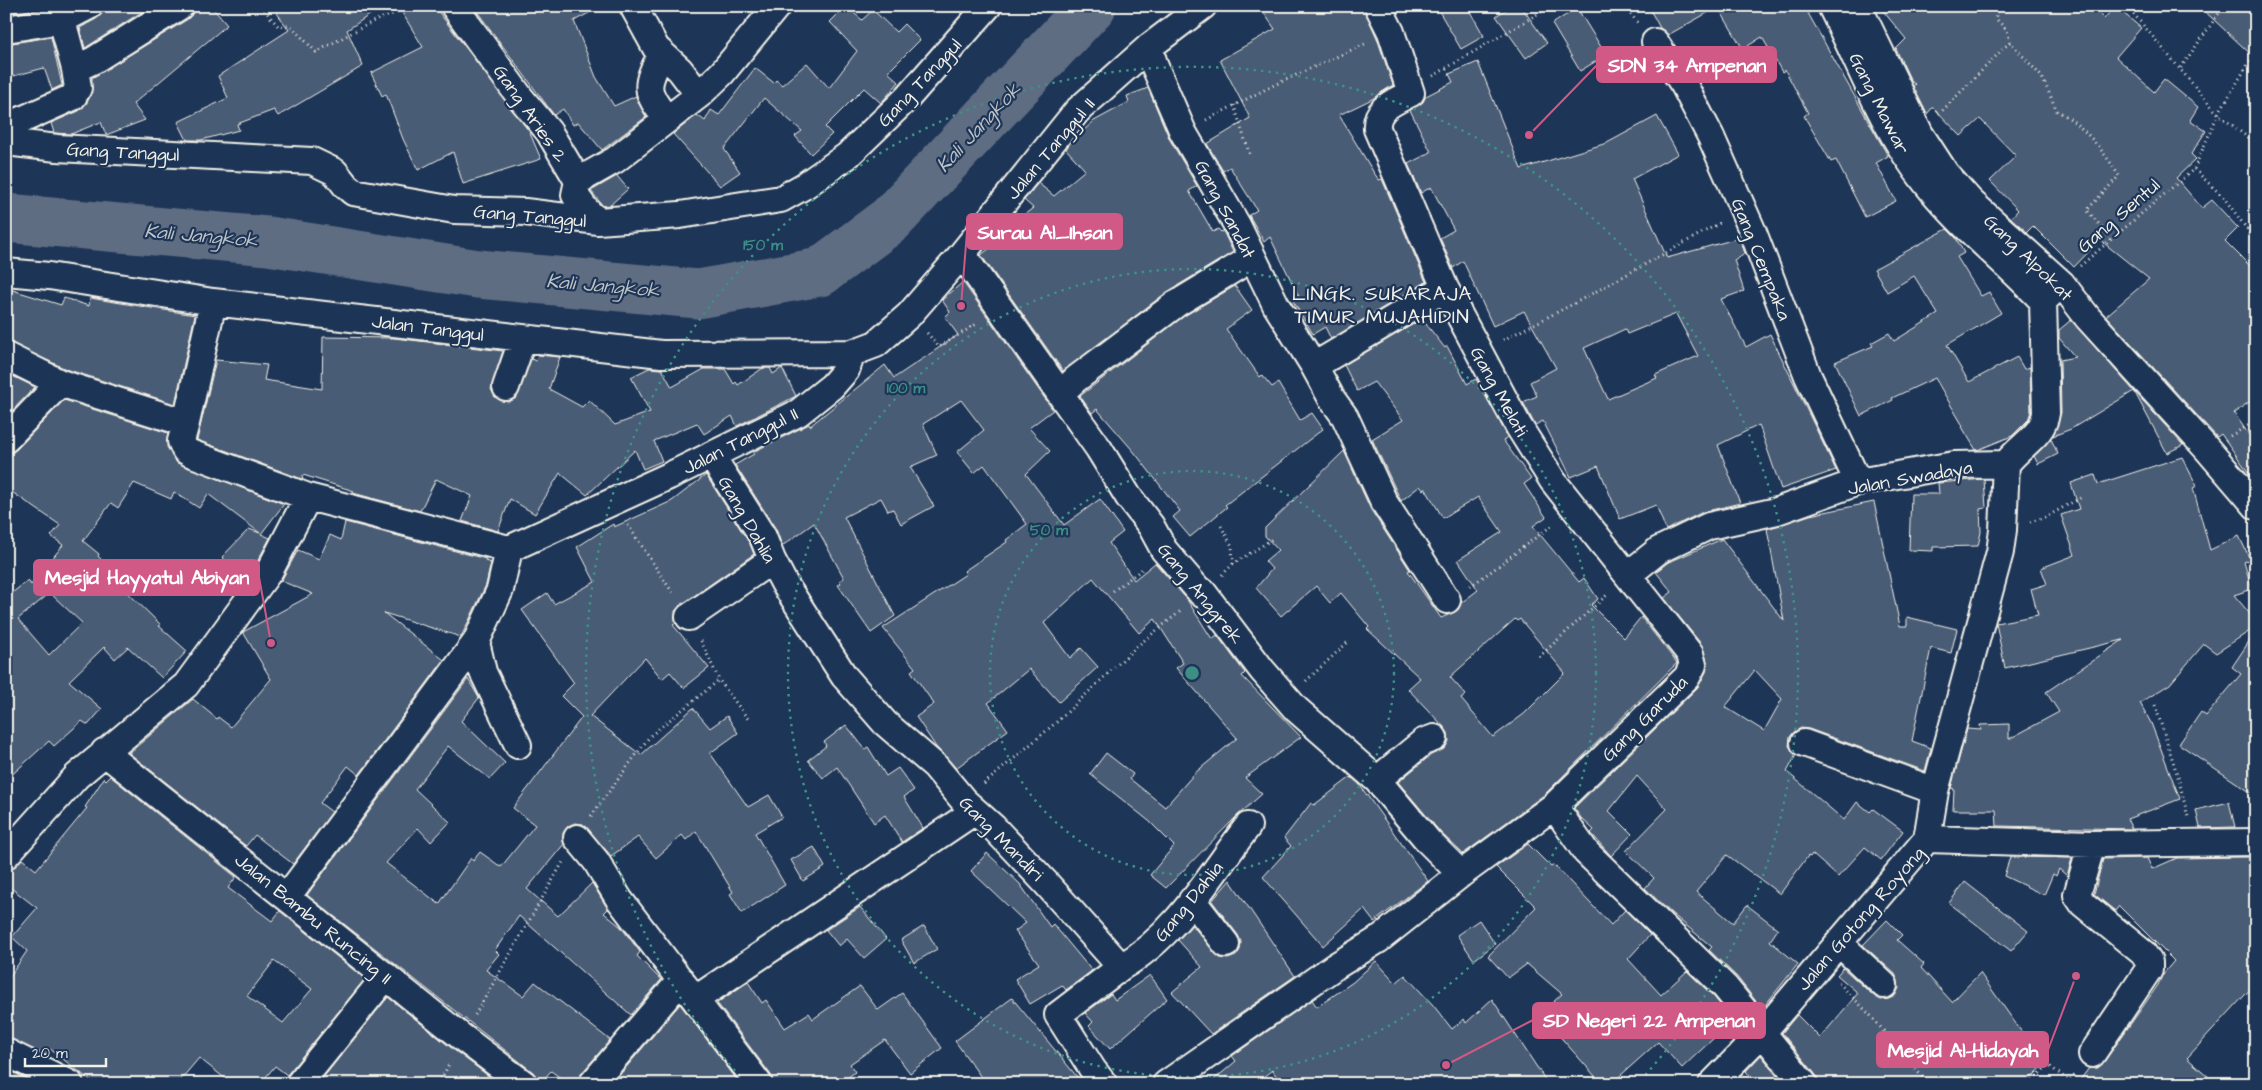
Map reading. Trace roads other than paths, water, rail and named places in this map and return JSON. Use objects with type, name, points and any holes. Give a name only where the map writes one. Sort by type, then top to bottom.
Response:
[{"type":"street","points":[[6,29],[89,6]]},
{"type":"street","points":[[75,69],[94,60],[180,6]]},
{"type":"street","name":"Gang Aries 2","points":[[454,6],[520,97],[549,132],[584,202]]},
{"type":"street","points":[[633,6],[661,55],[680,70],[699,95]]},
{"type":"street","points":[[584,202],[615,160],[699,95],[722,73],[777,6]]},
{"type":"street","name":"Gang Tanggul","points":[[9,133],[57,148],[312,161],[334,172],[346,186],[358,193],[454,210],[525,212],[584,202],[680,215],[781,199],[804,186],[847,156],[907,98],[988,6]]},
{"type":"street","name":"Jalan Tanggul II","points":[[509,549],[711,456],[798,413],[832,386],[846,370],[852,353],[876,344],[909,315],[962,254],[1077,111],[1149,47],[1203,6]]},
{"type":"street","name":"Gang Melati","points":[[1378,6],[1391,32],[1410,93],[1382,109],[1376,119],[1377,130],[1446,288],[1478,352],[1524,435],[1553,481],[1629,574]]},
{"type":"street","name":"Gang Mawar","points":[[1830,6],[1862,44]]},
{"type":"street","name":"Gang Alpokat","points":[[1858,6],[1862,44],[1910,141],[1931,154],[1971,202],[2052,292],[2088,318],[2208,450],[2256,506]]},
{"type":"street","points":[[9,133],[73,97],[78,88],[75,69],[59,13]]},
{"type":"street","name":"Gang Cempaka","points":[[1655,42],[1684,85],[1712,136],[1753,232],[1808,376],[1858,482]]},
{"type":"street","name":"Gang Sandat","points":[[1149,47],[1155,67],[1183,132],[1228,208],[1276,305],[1332,399],[1345,417],[1351,435],[1384,502],[1447,600]]},
{"type":"street","points":[[661,55],[648,79],[648,89],[656,106],[667,120]]},
{"type":"street","name":"Gang Anggrek","points":[[962,254],[1000,310],[1061,393],[1128,496],[1151,526],[1164,550],[1202,594],[1203,592],[1262,670],[1296,709],[1377,780],[1429,842],[1461,874]]},
{"type":"street","points":[[1061,393],[1127,339],[1176,304],[1252,258]]},
{"type":"street","name":"Jalan Tanggul","points":[[6,272],[50,276],[214,302],[661,354],[852,353]]},
{"type":"street","points":[[1314,366],[1446,288]]},
{"type":"street","points":[[1928,839],[1935,791],[2000,552],[2006,464],[2015,451],[2040,431],[2044,425],[2052,292]]},
{"type":"street","points":[[214,302],[181,441],[182,446],[190,453],[308,497],[509,549],[500,590],[476,642],[287,897]]},
{"type":"street","points":[[506,387],[523,338]]},
{"type":"street","points":[[6,356],[60,383],[186,423]]},
{"type":"street","points":[[6,439],[60,383]]},
{"type":"street","name":"Gang Dahlia","points":[[711,456],[763,538],[784,583]]},
{"type":"street","name":"Jalan Swadaya","points":[[1629,574],[1659,550],[1709,526],[1777,511],[1858,482],[1954,465],[2006,464]]},
{"type":"street","points":[[6,855],[77,776],[104,752],[162,707],[191,679],[270,570],[308,497]]},
{"type":"street","points":[[689,617],[772,560]]},
{"type":"street","name":"Gang Garuda","points":[[1166,1084],[1334,967],[1378,940],[1461,874],[1554,806],[1687,677],[1693,665],[1690,654],[1629,574]]},
{"type":"street","name":"Gang Mandiri","points":[[784,583],[844,676],[885,723],[935,766],[970,806],[1045,882],[1121,966]]},
{"type":"street","points":[[476,642],[484,672],[518,745]]},
{"type":"street","points":[[1377,780],[1423,742],[1434,738]]},
{"type":"street","points":[[1804,743],[1935,791]]},
{"type":"street","name":"Jalan Bambu Runcing II","points":[[104,752],[463,1038],[524,1084]]},
{"type":"street","points":[[592,1084],[688,989],[970,806]]},
{"type":"street","points":[[1554,806],[1586,852],[1725,987],[1804,1084]]},
{"type":"street","name":"Gang Dahlia","points":[[1121,966],[1151,947],[1192,900],[1248,826]]},
{"type":"street","points":[[577,838],[596,861],[619,899],[759,1084]]},
{"type":"street","name":"Jalan Gotong Royong","points":[[1712,1084],[1762,1033],[1928,839],[2092,844],[2256,842]]},
{"type":"street","points":[[2092,844],[2077,895],[2083,904],[2143,953],[2149,962],[2149,969],[2092,1054]]},
{"type":"street","points":[[1192,900],[1226,944]]},
{"type":"street","points":[[1839,943],[1884,985]]},
{"type":"street","points":[[1104,1084],[1058,1015],[1121,966]]},
{"type":"street","points":[[299,1084],[386,976]]},
{"type":"street","points":[[6,1052],[54,1081]]},
{"type":"waterway","name":"Kali Jangkok","points":[[6,218],[268,241],[478,274],[698,294],[820,272],[890,220],[1092,6]]},
{"type":"place","name":"SDN 34 Ampenan","points":[[1529,135]]},
{"type":"place","name":"Surau Al_Ihsan","points":[[961,306]]},
{"type":"place","name":"Mesjid Hayyatul Abiyan","points":[[271,643]]},
{"type":"place","name":"Mesjid Al-Hidayah","points":[[2076,976]]},
{"type":"place","name":"SD Negeri 22 Ampenan","points":[[1446,1065]]},
{"type":"district","name":"LINGK. SUKARAJA TIMUR MUJAHIDIN","points":[[1382,304]]}]
